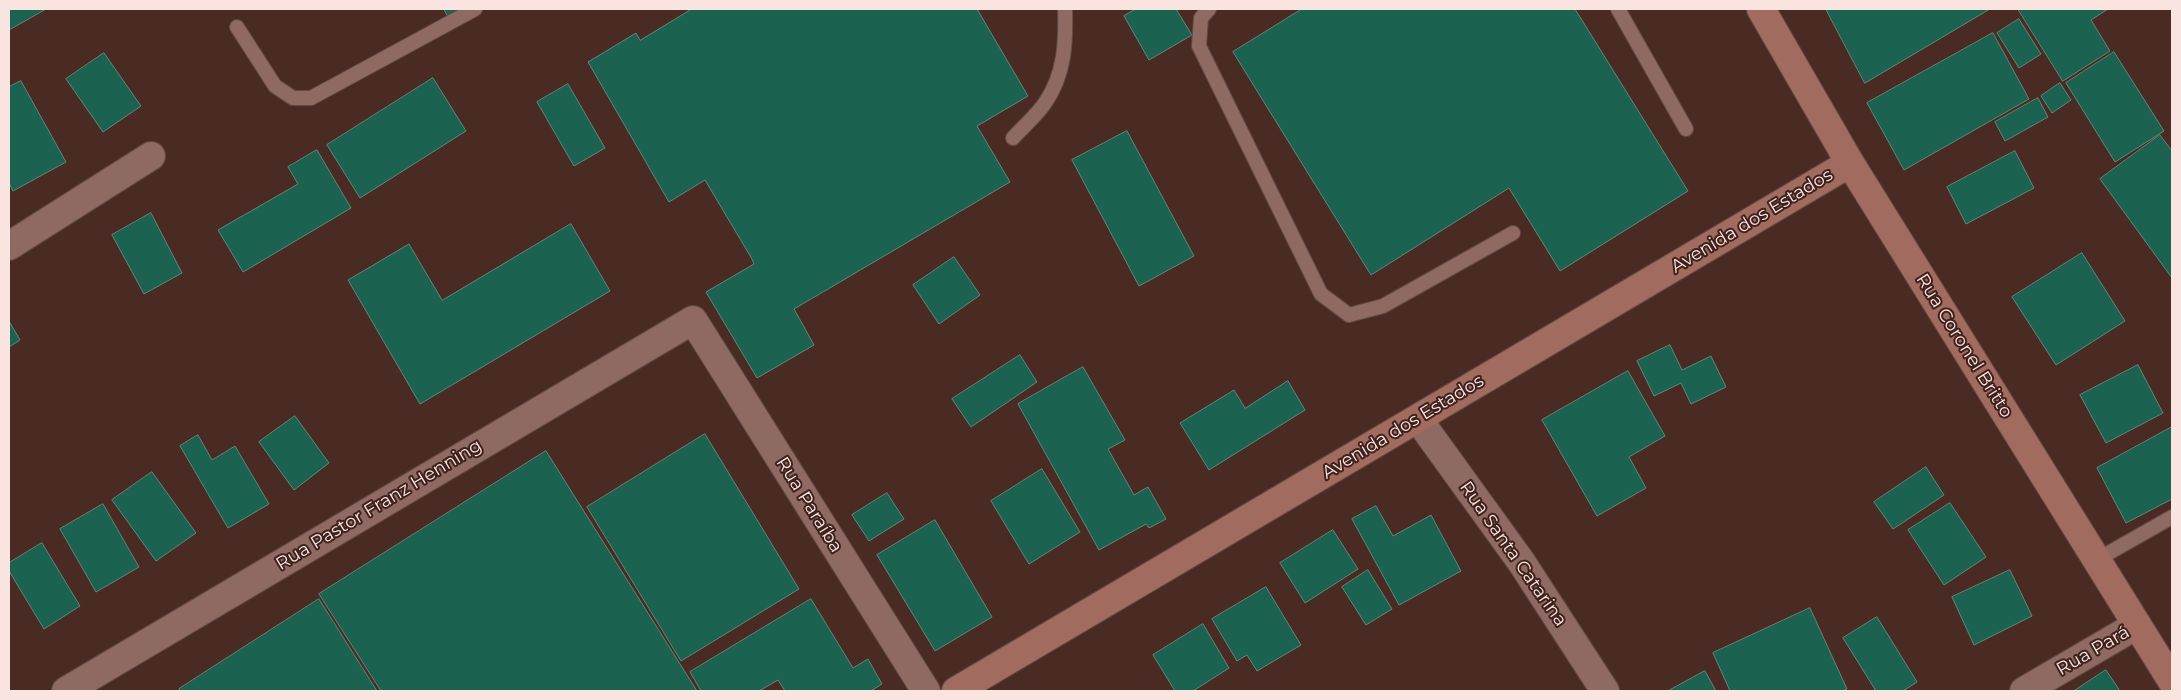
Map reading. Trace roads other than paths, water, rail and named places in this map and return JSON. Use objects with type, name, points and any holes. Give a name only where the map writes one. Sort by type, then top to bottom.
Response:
[{"type":"street","name":"Rua Coronel Britto","points":[[1761,9],[1850,163],[2098,559],[2172,681]]},
{"type":"street","points":[[9,246],[151,156]]},
{"type":"street","name":"Avenida dos Estados","points":[[956,691],[1850,163]]},
{"type":"street","name":"Rua Pastor Franz Henning","points":[[66,691],[692,320]]},
{"type":"street","name":"Rua Paraíba","points":[[692,320],[926,691]]},
{"type":"street","name":"Rua Santa Catarina","points":[[1418,418],[1522,563],[1605,691]]},
{"type":"street","name":"Rua Pará","points":[[2024,691],[2137,625]]},
{"type":"lane","points":[[237,27],[276,86],[293,98],[311,98],[475,9]]},
{"type":"lane","points":[[1013,138],[1045,104],[1058,80],[1066,49],[1065,9]]},
{"type":"lane","points":[[1209,9],[1201,18],[1199,46],[1321,294],[1349,315],[1383,306],[1514,233]]},
{"type":"lane","points":[[1618,9],[1686,129]]},
{"type":"lane","points":[[2098,559],[2172,516]]}]
